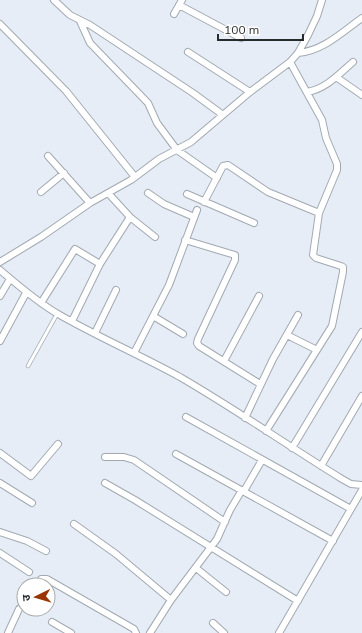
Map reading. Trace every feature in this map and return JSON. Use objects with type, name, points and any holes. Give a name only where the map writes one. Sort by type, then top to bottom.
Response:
[{"type":"street","points":[[54,0],[67,12],[90,25],[194,93],[223,115]]},
{"type":"street","points":[[0,262],[90,203],[136,177],[155,162],[191,142],[250,92],[290,62],[298,53],[317,16],[322,0]]},
{"type":"street","points":[[174,14],[181,2],[241,38]]},
{"type":"street","points":[[298,53],[308,52],[320,48],[362,18]]},
{"type":"street","points":[[80,20],[90,43],[148,103],[157,123],[177,150],[217,178]]},
{"type":"street","points":[[0,24],[66,91],[136,177]]},
{"type":"street","points":[[188,52],[250,92]]},
{"type":"street","points":[[266,431],[330,329],[334,320],[344,270],[341,266],[314,257],[313,252],[319,213],[337,170],[337,164],[326,138],[322,120],[290,62]]},
{"type":"street","points":[[307,92],[319,90],[353,62]]},
{"type":"street","points":[[336,77],[362,95]]},
{"type":"street","points":[[48,156],[90,203]]},
{"type":"street","points":[[204,202],[223,166],[228,165],[268,192],[319,213]]},
{"type":"street","points":[[41,192],[64,173]]},
{"type":"street","points":[[148,193],[164,204],[194,217]]},
{"type":"street","points":[[108,194],[130,217],[155,237]]},
{"type":"street","points":[[187,194],[254,223]]},
{"type":"street","points":[[134,353],[169,285],[197,210]]},
{"type":"street","points":[[72,321],[100,264],[130,217]]},
{"type":"street","points":[[185,240],[235,255],[235,260],[198,339],[198,343],[199,346],[260,384]]},
{"type":"street","points":[[41,303],[75,249],[100,264]]},
{"type":"street","points":[[0,270],[26,293],[57,314],[177,376],[216,398],[292,448],[351,484],[362,485]]},
{"type":"street","points":[[0,296],[10,279]]},
{"type":"street","points":[[96,333],[116,290]]},
{"type":"street","points":[[0,341],[26,293]]},
{"type":"street","points":[[224,361],[259,296]]},
{"type":"street","points":[[245,418],[260,384],[298,315]]},
{"type":"street","points":[[153,316],[183,334]]},
{"type":"street","points":[[292,448],[362,332]]},
{"type":"street","points":[[286,335],[317,350]]},
{"type":"street","points":[[321,466],[362,396]]},
{"type":"street","points":[[186,418],[351,509]]},
{"type":"street","points":[[0,453],[31,476],[58,444]]},
{"type":"street","points":[[176,454],[333,541]]},
{"type":"street","points":[[105,457],[124,457],[134,460],[225,522]]},
{"type":"street","points":[[150,633],[171,600],[219,535],[230,510],[262,460]]},
{"type":"street","points":[[0,483],[32,504]]},
{"type":"street","points":[[105,483],[298,601]]},
{"type":"street","points":[[279,633],[362,490]]},
{"type":"street","points":[[74,524],[116,554],[171,600]]},
{"type":"street","points":[[0,532],[46,551]]},
{"type":"street","points":[[0,553],[29,572]]},
{"type":"street","points":[[196,568],[226,592]]},
{"type":"street","points":[[56,585],[134,629],[136,633]]},
{"type":"street","points":[[10,632],[16,617]]},
{"type":"street","points":[[52,622],[71,633]]},
{"type":"street","points":[[213,623],[224,633]]},
{"type":"lane","points":[[28,366],[57,314]]}]
